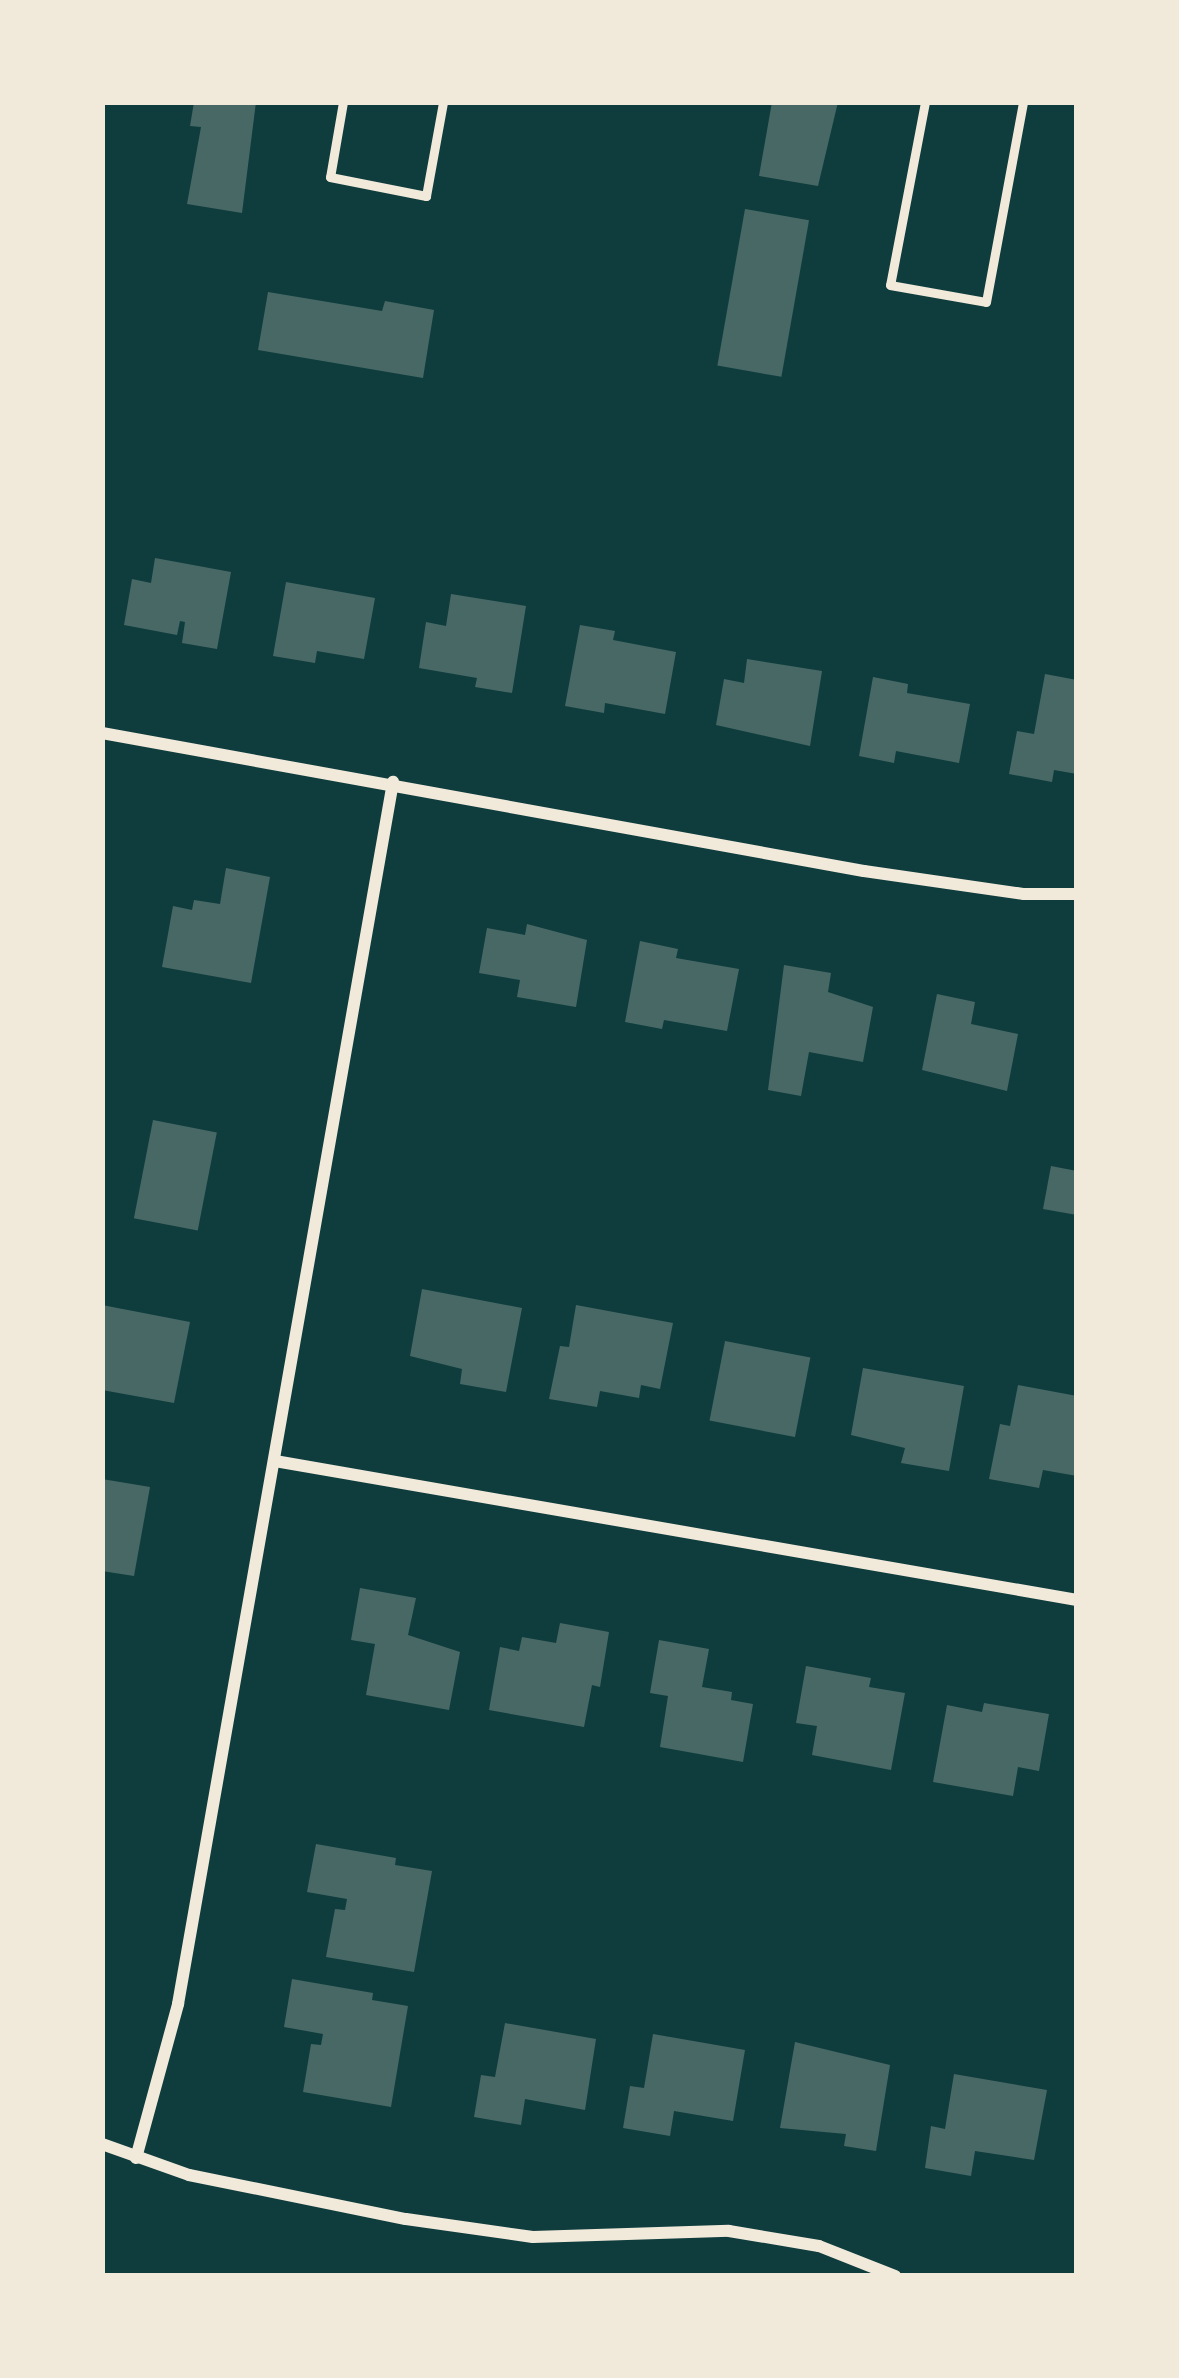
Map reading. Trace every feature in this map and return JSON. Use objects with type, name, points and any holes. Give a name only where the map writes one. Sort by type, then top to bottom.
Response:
[{"type":"street","points":[[102,733],[393,782],[864,871],[1024,894],[1077,894]]},
{"type":"street","points":[[136,2158],[178,2004],[393,782]]},
{"type":"street","points":[[275,1461],[1077,1600]]},
{"type":"street","points":[[102,2144],[189,2175],[384,2214],[533,2237],[688,2230],[774,2236],[819,2246],[895,2276]]},
{"type":"lane","points":[[343,102],[330,177],[426,196],[443,102]]},
{"type":"lane","points":[[925,102],[890,285],[986,302],[1023,102]]},
{"type":"building","points":[[194,102],[256,102],[242,213],[187,204],[201,127],[190,126]]},
{"type":"building","points":[[772,102],[838,102],[818,186],[759,176]]},
{"type":"building","points":[[745,209],[809,220],[781,377],[717,366]]},
{"type":"building","points":[[268,292],[382,311],[385,301],[434,310],[423,378],[258,350]]},
{"type":"building","points":[[155,558],[231,572],[217,649],[182,643],[185,622],[180,621],[177,635],[124,625],[132,579],[151,583]]},
{"type":"building","points":[[286,582],[375,598],[364,659],[317,651],[315,663],[273,656]]},
{"type":"building","points":[[451,594],[526,606],[512,693],[475,687],[477,678],[419,668],[426,622],[446,626]]},
{"type":"building","points":[[580,625],[615,631],[613,640],[676,652],[665,714],[605,703],[604,713],[565,706]]},
{"type":"building","points":[[747,659],[822,671],[810,746],[716,725],[724,679],[744,683]]},
{"type":"building","points":[[1045,674],[1077,680],[1077,774],[1054,770],[1052,782],[1009,774],[1017,731],[1034,734]]},
{"type":"building","points":[[873,677],[908,684],[907,693],[970,704],[959,763],[896,751],[894,763],[859,756]]},
{"type":"building","points":[[226,868],[270,877],[251,983],[162,967],[173,906],[192,910],[194,900],[220,904]]},
{"type":"building","points":[[527,924],[587,940],[576,1007],[517,997],[520,980],[479,973],[487,928],[525,935]]},
{"type":"building","points":[[640,941],[678,949],[676,958],[739,969],[727,1031],[664,1020],[662,1029],[625,1022]]},
{"type":"building","points":[[784,965],[831,973],[828,992],[873,1007],[863,1062],[809,1052],[801,1096],[768,1090]]},
{"type":"building","points":[[937,994],[975,1002],[971,1024],[1018,1034],[1007,1091],[922,1070]]},
{"type":"building","points":[[153,1120],[217,1132],[198,1231],[134,1218]]},
{"type":"building","points":[[1051,1166],[1077,1171],[1077,1215],[1043,1209]]},
{"type":"building","points":[[422,1289],[522,1308],[506,1392],[460,1384],[462,1369],[410,1356]]},
{"type":"building","points":[[102,1305],[190,1322],[174,1403],[102,1390]]},
{"type":"building","points":[[576,1305],[673,1323],[660,1389],[641,1385],[639,1398],[600,1391],[597,1407],[549,1399],[560,1346],[569,1347]]},
{"type":"building","points":[[725,1341],[810,1358],[795,1437],[710,1421]]},
{"type":"building","points":[[863,1368],[964,1386],[949,1471],[901,1463],[905,1448],[851,1435]]},
{"type":"building","points":[[1018,1385],[1077,1396],[1077,1476],[1043,1470],[1039,1488],[989,1479],[1000,1424],[1010,1426]]},
{"type":"building","points":[[102,1479],[150,1487],[134,1576],[102,1571]]},
{"type":"building","points":[[360,1588],[416,1598],[408,1635],[460,1652],[449,1710],[366,1695],[375,1644],[351,1640]]},
{"type":"building","points":[[560,1623],[609,1632],[600,1687],[592,1685],[584,1727],[489,1710],[500,1647],[519,1651],[522,1637],[556,1643]]},
{"type":"building","points":[[659,1640],[709,1649],[702,1687],[732,1692],[731,1700],[753,1704],[743,1762],[660,1747],[668,1696],[650,1693]]},
{"type":"building","points":[[806,1666],[871,1678],[869,1687],[905,1693],[891,1770],[812,1755],[817,1726],[796,1723]]},
{"type":"building","points":[[984,1703],[1049,1714],[1039,1771],[1018,1767],[1013,1796],[933,1782],[947,1705],[982,1712]]},
{"type":"building","points":[[316,1844],[396,1858],[395,1865],[432,1871],[414,1972],[326,1957],[335,1909],[345,1910],[347,1899],[307,1892]]},
{"type":"building","points":[[292,1979],[373,1993],[372,2000],[408,2006],[391,2107],[303,2092],[311,2044],[321,2045],[323,2034],[284,2027]]},
{"type":"building","points":[[505,2023],[596,2039],[585,2110],[525,2099],[521,2125],[474,2117],[481,2075],[495,2077]]},
{"type":"building","points":[[653,2034],[745,2050],[733,2121],[674,2111],[670,2136],[623,2128],[630,2086],[644,2088]]},
{"type":"building","points":[[795,2042],[890,2065],[876,2151],[844,2146],[846,2134],[780,2128]]},
{"type":"building","points":[[954,2074],[1047,2090],[1034,2160],[975,2151],[971,2176],[925,2168],[931,2126],[945,2129]]}]
